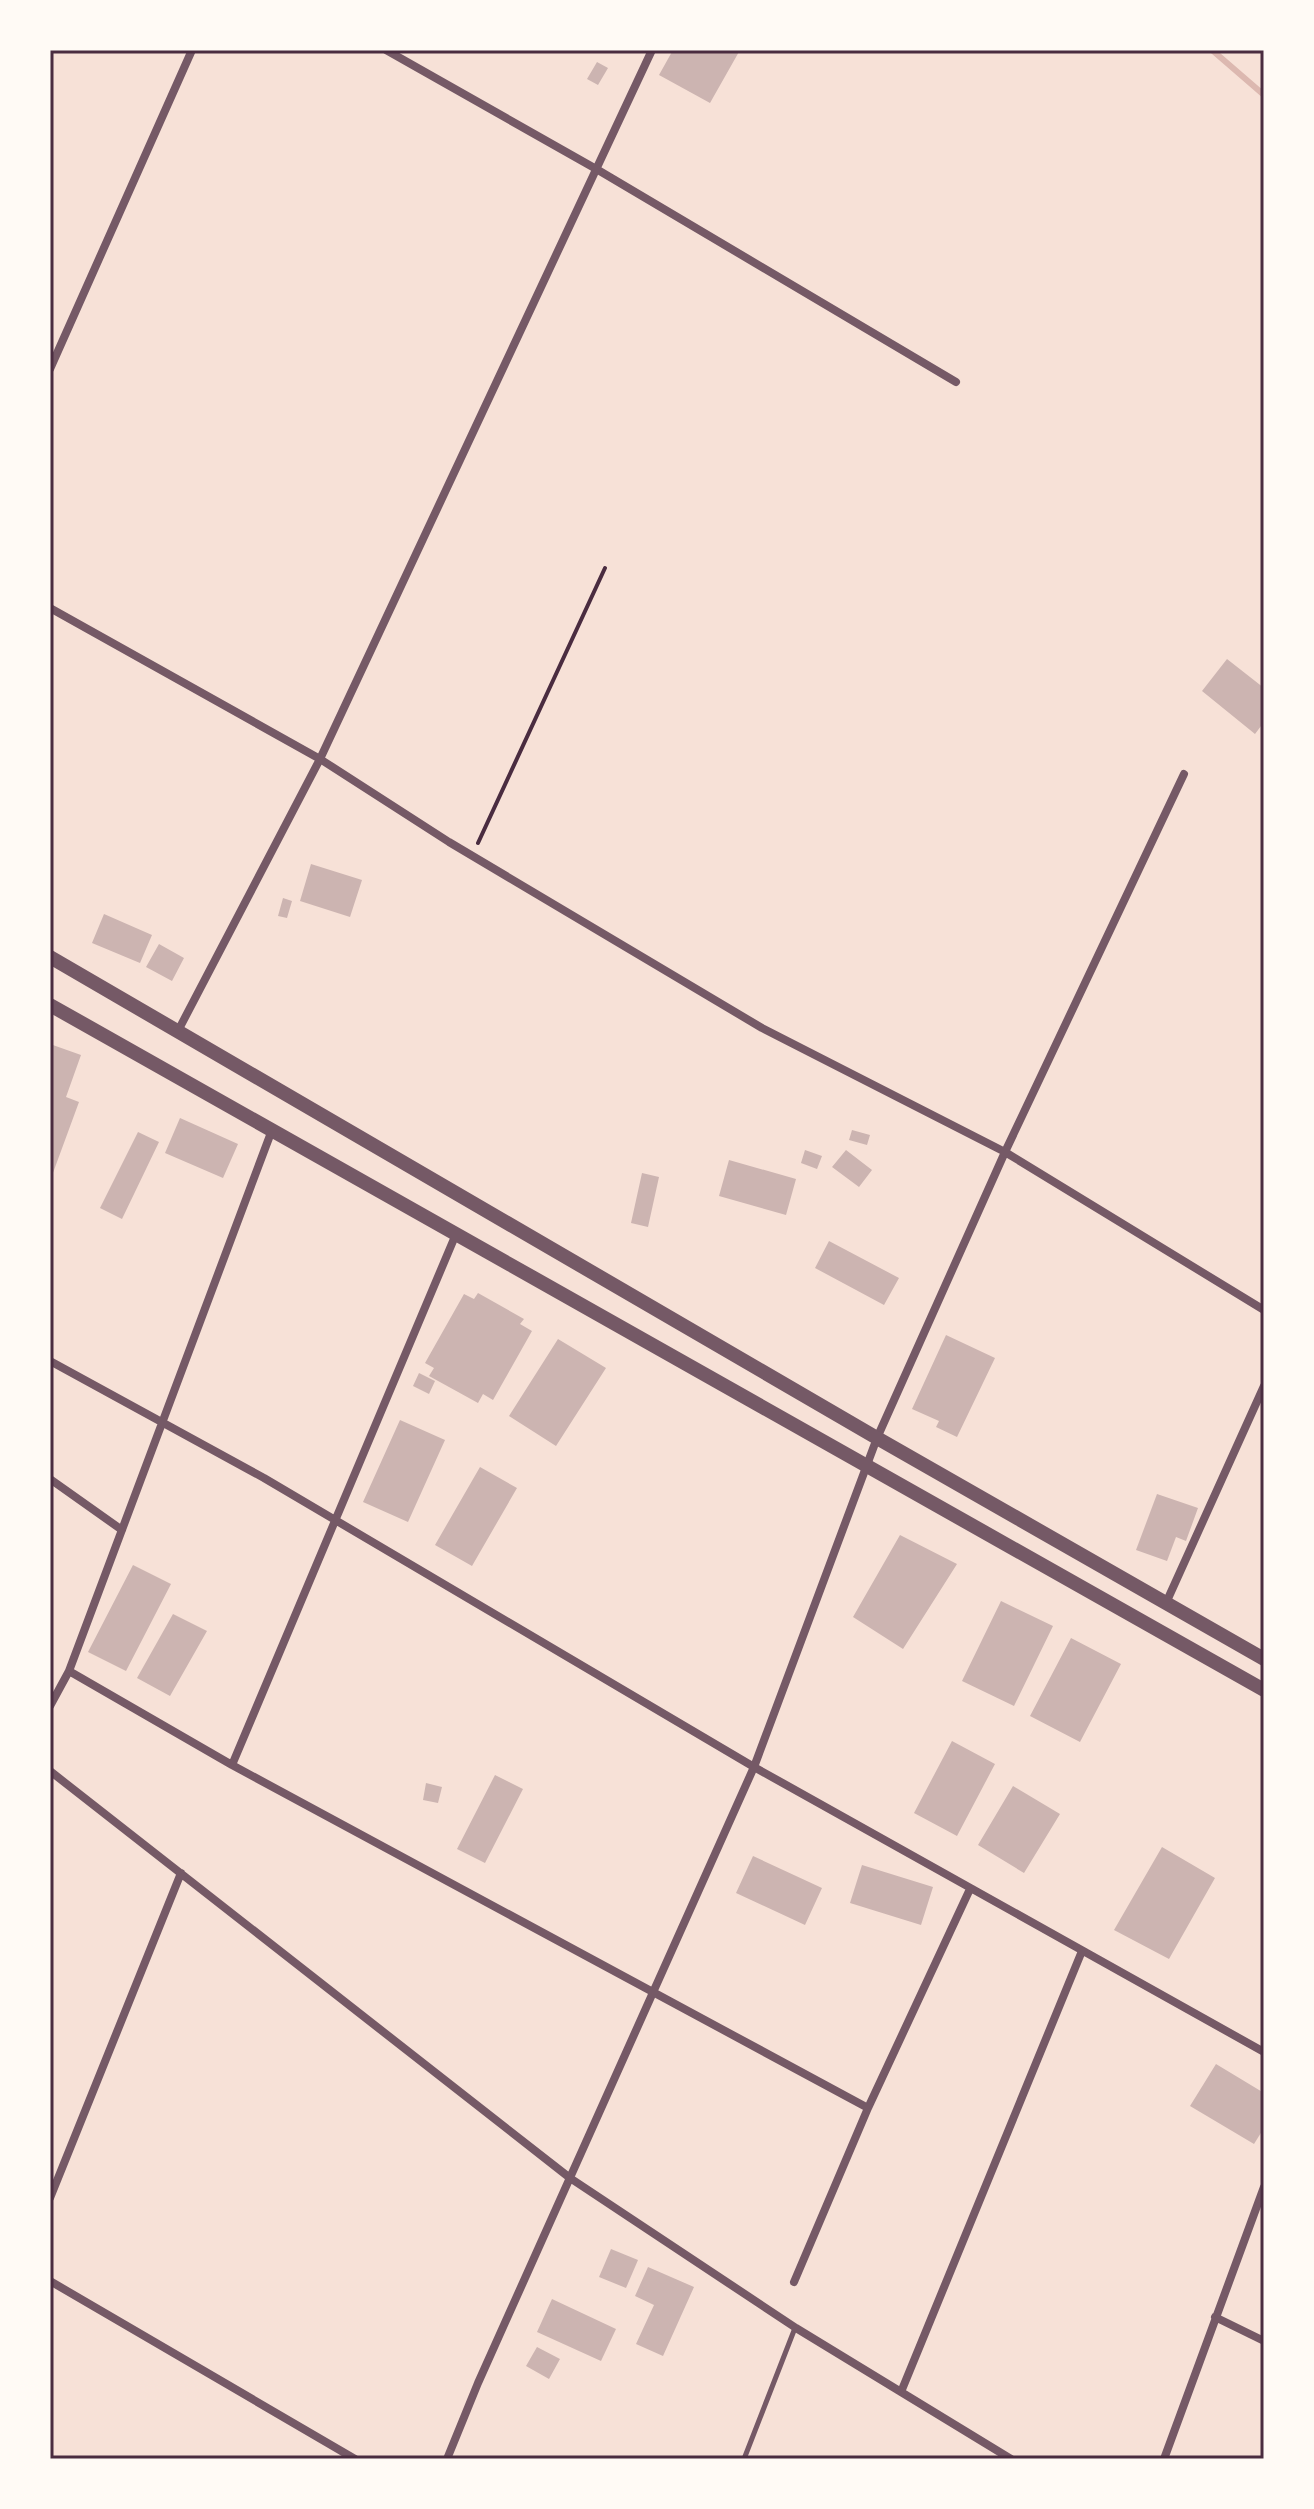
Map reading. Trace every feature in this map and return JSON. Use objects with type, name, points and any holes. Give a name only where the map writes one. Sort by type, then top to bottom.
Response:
[{"type":"street","points":[[50,369],[192,50]]},
{"type":"street","points":[[386,50],[598,170],[956,382]]},
{"type":"street","points":[[179,1029],[320,759],[652,50]]},
{"type":"street","points":[[50,608],[320,759],[472,856],[762,1028],[1005,1152],[1264,1310]]},
{"type":"street","points":[[447,2459],[754,1767],[877,1438],[1005,1152],[1184,774]]},
{"type":"street","points":[[50,957],[179,1029],[877,1438],[1264,1659]]},
{"type":"street","points":[[50,1005],[1264,1690]]},
{"type":"street","points":[[50,1706],[69,1671],[272,1130]]},
{"type":"street","points":[[232,1765],[456,1234]]},
{"type":"street","points":[[50,1361],[335,1521],[754,1767],[1264,2052]]},
{"type":"street","points":[[1166,1603],[1264,1386]]},
{"type":"street","points":[[50,1479],[122,1530]]},
{"type":"street","points":[[69,1671],[232,1765],[655,1990],[868,2108]]},
{"type":"street","points":[[50,1771],[570,2178],[796,2328],[1011,2459]]},
{"type":"street","points":[[50,2198],[181,1873]]},
{"type":"street","points":[[794,2282],[868,2108],[970,1889]]},
{"type":"street","points":[[901,2392],[1082,1951]]},
{"type":"street","points":[[1164,2459],[1264,2187]]},
{"type":"street","points":[[50,2281],[355,2459]]},
{"type":"street","points":[[1215,2317],[1264,2341]]},
{"type":"lane","points":[[744,2459],[796,2328]]},
{"type":"path","points":[[472,856],[605,568]]},
{"type":"building","points":[[673,50],[740,50],[710,103],[659,75]]},
{"type":"building","points":[[597,62],[608,68],[598,85],[587,79]]},
{"type":"building","points":[[1227,659],[1264,688],[1264,722],[1255,734],[1202,691]]},
{"type":"building","points":[[311,864],[362,880],[350,917],[300,901]]},
{"type":"building","points":[[283,898],[292,901],[287,918],[278,916]]},
{"type":"building","points":[[104,914],[152,935],[140,963],[92,943]]},
{"type":"building","points":[[159,944],[184,958],[172,981],[146,967]]},
{"type":"building","points":[[50,1044],[81,1055],[66,1097],[79,1102],[50,1181]]},
{"type":"building","points":[[180,1118],[238,1144],[223,1178],[165,1153]]},
{"type":"building","points":[[852,1130],[870,1135],[867,1145],[849,1140]]},
{"type":"building","points":[[138,1132],[159,1142],[122,1219],[100,1208]]},
{"type":"building","points":[[805,1150],[822,1156],[817,1169],[801,1163]]},
{"type":"building","points":[[846,1150],[872,1170],[859,1187],[832,1167]]},
{"type":"building","points":[[729,1160],[796,1179],[786,1215],[719,1196]]},
{"type":"building","points":[[642,1173],[659,1177],[648,1227],[631,1223]]},
{"type":"building","points":[[829,1241],[899,1278],[884,1305],[815,1268]]},
{"type":"building","points":[[478,1293],[524,1319],[520,1324],[532,1331],[493,1400],[483,1394],[478,1403],[429,1376],[434,1368],[425,1363],[464,1294],[474,1299]]},
{"type":"building","points":[[946,1335],[995,1358],[957,1437],[936,1427],[939,1421],[912,1409]]},
{"type":"building","points":[[558,1339],[606,1368],[556,1446],[509,1416]]},
{"type":"building","points":[[419,1373],[435,1381],[429,1394],[413,1386]]},
{"type":"building","points":[[400,1420],[445,1440],[408,1522],[363,1502]]},
{"type":"building","points":[[480,1467],[517,1488],[472,1566],[435,1545]]},
{"type":"building","points":[[1157,1494],[1198,1508],[1186,1541],[1176,1537],[1167,1561],[1136,1550]]},
{"type":"building","points":[[900,1535],[957,1564],[903,1649],[853,1617]]},
{"type":"building","points":[[133,1565],[171,1584],[126,1671],[88,1652]]},
{"type":"building","points":[[1001,1601],[1053,1626],[1014,1706],[962,1681]]},
{"type":"building","points":[[173,1614],[207,1631],[170,1696],[137,1678]]},
{"type":"building","points":[[1071,1638],[1121,1664],[1080,1742],[1030,1716]]},
{"type":"building","points":[[952,1741],[995,1764],[957,1836],[914,1813]]},
{"type":"building","points":[[495,1775],[523,1789],[485,1863],[457,1849]]},
{"type":"building","points":[[426,1783],[442,1787],[438,1803],[423,1800]]},
{"type":"building","points":[[1013,1786],[1060,1814],[1024,1873],[978,1845]]},
{"type":"building","points":[[1162,1847],[1215,1878],[1169,1959],[1114,1930]]},
{"type":"building","points":[[753,1856],[822,1888],[805,1925],[736,1893]]},
{"type":"building","points":[[862,1865],[933,1887],[921,1925],[850,1903]]},
{"type":"building","points":[[1216,2064],[1264,2093],[1264,2128],[1254,2144],[1190,2106]]},
{"type":"building","points":[[611,2249],[638,2260],[626,2288],[599,2277]]},
{"type":"building","points":[[648,2267],[694,2287],[663,2356],[636,2344],[654,2305],[635,2296]]},
{"type":"building","points":[[552,2299],[616,2329],[601,2361],[537,2332]]},
{"type":"building","points":[[537,2347],[560,2359],[549,2379],[526,2366]]},
{"type":"waterway","points":[[1212,50],[1264,95]]}]
